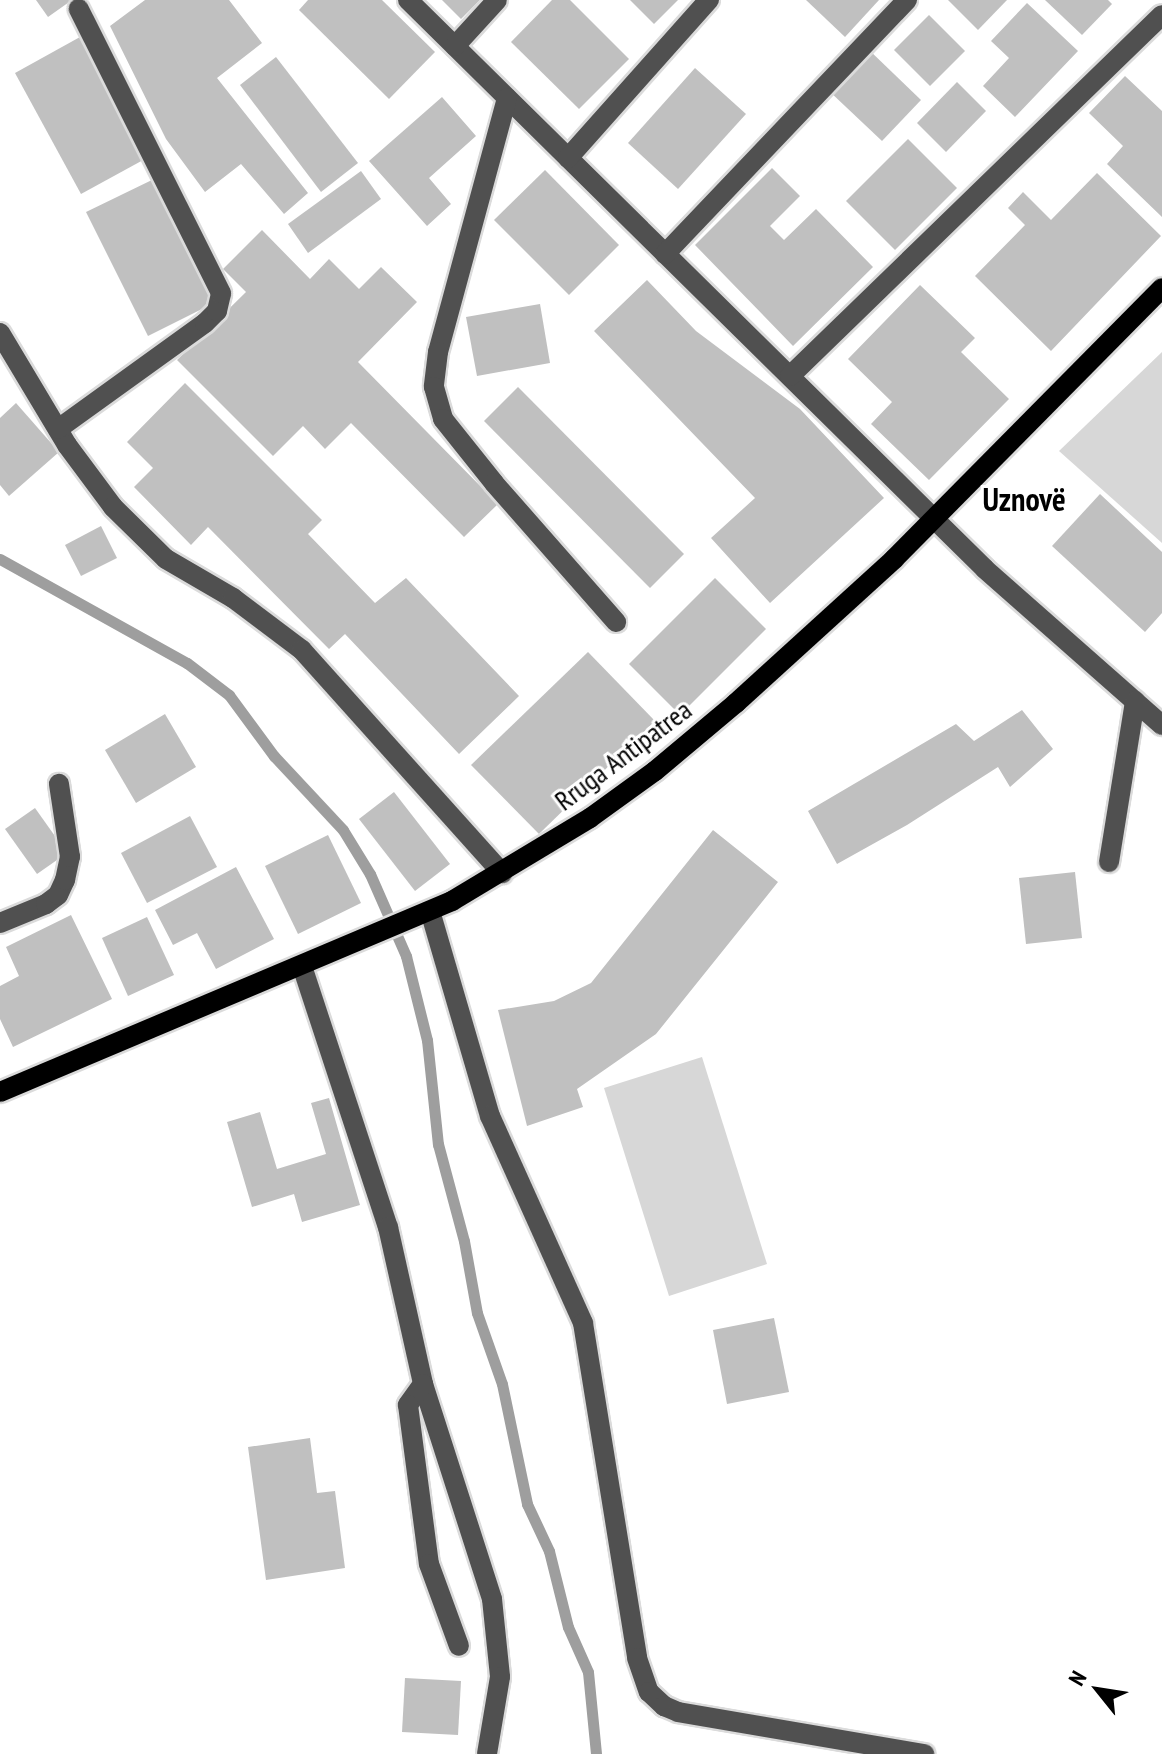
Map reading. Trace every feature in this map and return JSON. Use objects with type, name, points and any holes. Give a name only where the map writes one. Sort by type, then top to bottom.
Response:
[{"type":"main road","name":"Rruga Antipatrea","points":[[0,1092],[430,911],[502,873],[590,818],[655,771],[736,703],[933,518],[1162,288]]},
{"type":"street","points":[[408,0],[985,569],[1162,725]]},
{"type":"street","points":[[455,46],[497,0]]},
{"type":"street","points":[[568,158],[709,0]]},
{"type":"street","points":[[665,254],[907,0]]},
{"type":"street","points":[[58,429],[205,323],[217,311],[221,293],[79,9]]},
{"type":"street","points":[[790,376],[1162,15]]},
{"type":"street","points":[[507,98],[438,352],[434,387],[443,419],[494,483],[616,622]]},
{"type":"street","points":[[0,333],[58,429],[113,507],[166,559],[233,598],[302,650],[502,873]]},
{"type":"street","points":[[1109,862],[1135,701]]},
{"type":"street","points":[[0,923],[46,904],[58,895],[65,880],[70,857],[59,784]]},
{"type":"street","points":[[430,911],[490,1116],[583,1323],[637,1658],[649,1692],[664,1706],[678,1712],[924,1754]]},
{"type":"street","points":[[302,966],[388,1227],[423,1384],[479,1554],[496,1624],[500,1677],[487,1754]]},
{"type":"street","points":[[423,1384],[408,1405],[423,1521],[429,1564],[459,1646]]},
{"type":"shaded area","points":[[1162,352],[1162,543],[1059,451]]},
{"type":"shaded area","points":[[702,1057],[767,1264],[669,1296],[604,1088]]},
{"type":"building","points":[[36,0],[72,0],[48,17]]},
{"type":"building","points":[[145,0],[229,0],[262,43],[217,78],[308,193],[284,214],[241,164],[205,192],[166,139],[110,26]]},
{"type":"building","points":[[308,0],[382,0],[435,52],[389,99],[299,10]]},
{"type":"building","points":[[442,0],[480,0],[461,19]]},
{"type":"building","points":[[552,0],[570,0],[629,59],[579,109],[511,42]]},
{"type":"building","points":[[630,0],[678,0],[654,24]]},
{"type":"building","points":[[806,0],[879,0],[845,37]]},
{"type":"building","points":[[948,0],[1007,0],[978,30]]},
{"type":"building","points":[[1045,0],[1108,0],[1112,4],[1082,35]]},
{"type":"building","points":[[1027,3],[1078,51],[1015,117],[983,86],[1009,58],[991,41]]},
{"type":"building","points":[[929,15],[965,51],[930,86],[894,50]]},
{"type":"building","points":[[80,37],[145,159],[81,194],[15,73]]},
{"type":"building","points":[[867,48],[921,100],[882,141],[828,90]]},
{"type":"building","points":[[276,57],[358,163],[321,192],[240,85]]},
{"type":"building","points":[[695,68],[746,114],[678,189],[628,143]]},
{"type":"building","points":[[1125,76],[1162,111],[1162,217],[1107,164],[1123,146],[1089,113]]},
{"type":"building","points":[[957,82],[986,111],[946,152],[917,123]]},
{"type":"building","points":[[442,97],[476,136],[429,178],[451,204],[427,226],[369,161]]},
{"type":"building","points":[[908,139],[957,188],[895,250],[846,201]]},
{"type":"building","points":[[772,168],[800,196],[770,226],[784,240],[816,209],[873,267],[793,346],[695,245]]},
{"type":"building","points":[[545,170],[619,245],[569,295],[494,220]]},
{"type":"building","points":[[361,171],[381,199],[308,253],[288,224]]},
{"type":"building","points":[[1097,173],[1161,236],[1051,351],[975,276],[1025,225],[1008,208],[1023,192],[1051,220]]},
{"type":"building","points":[[154,179],[214,303],[148,336],[86,212]]},
{"type":"building","points":[[262,230],[310,279],[329,259],[359,289],[381,267],[417,302],[358,362],[498,504],[464,537],[351,423],[325,449],[303,426],[273,456],[177,360],[246,292],[223,269]]},
{"type":"building","points":[[647,280],[696,331],[800,409],[884,498],[770,603],[711,538],[755,498],[594,331]]},
{"type":"building","points":[[920,285],[975,338],[961,352],[1009,399],[929,480],[871,424],[892,402],[848,359]]},
{"type":"building","points":[[540,304],[550,363],[477,376],[466,317]]},
{"type":"building","points":[[185,383],[322,520],[308,534],[375,603],[406,578],[519,696],[459,754],[345,634],[329,649],[208,527],[191,545],[134,487],[153,468],[127,442]]},
{"type":"building","points":[[518,387],[684,554],[650,588],[484,421]]},
{"type":"building","points":[[16,403],[59,452],[9,496],[0,485],[0,418]]},
{"type":"building","points":[[1100,494],[1162,552],[1162,613],[1145,632],[1052,546]]},
{"type":"building","points":[[101,526],[117,558],[81,576],[65,545]]},
{"type":"building","points":[[715,578],[766,629],[680,715],[629,664]]},
{"type":"building","points":[[588,652],[655,721],[539,834],[471,765]]},
{"type":"building","points":[[1022,710],[1053,749],[1010,787],[998,767],[907,825],[837,864],[808,811],[956,724],[974,741]]},
{"type":"building","points":[[165,714],[196,767],[136,803],[105,750]]},
{"type":"building","points":[[394,792],[450,864],[415,891],[359,819]]},
{"type":"building","points":[[35,808],[67,853],[37,874],[5,829]]},
{"type":"building","points":[[190,816],[217,867],[147,903],[121,853]]},
{"type":"building","points":[[713,830],[778,882],[656,1034],[577,1089],[583,1107],[527,1126],[498,1010],[554,1001],[591,983]]},
{"type":"building","points":[[328,835],[361,903],[298,934],[265,866]]},
{"type":"building","points":[[236,867],[274,939],[216,969],[197,933],[173,945],[155,910]]},
{"type":"building","points":[[1075,872],[1082,938],[1026,944],[1019,878]]},
{"type":"building","points":[[71,915],[112,999],[13,1047],[0,1019],[0,986],[19,976],[6,947]]},
{"type":"building","points":[[147,917],[174,975],[128,996],[102,938]]},
{"type":"building","points":[[329,1098],[360,1205],[302,1222],[294,1194],[252,1207],[227,1122],[260,1112],[277,1169],[326,1154],[311,1103]]},
{"type":"building","points":[[774,1318],[789,1392],[727,1404],[713,1330]]},
{"type":"building","points":[[310,1438],[317,1493],[335,1491],[345,1568],[266,1580],[248,1447]]},
{"type":"building","points":[[405,1678],[461,1681],[458,1735],[402,1732]]},
{"type":"waterway","points":[[0,559],[187,663],[229,695],[274,756],[343,830],[370,874],[406,956],[427,1040],[438,1144],[464,1241],[477,1313],[502,1384],[527,1504],[549,1551],[568,1627],[588,1672],[596,1754]]},
{"type":"district","name":"Uznovë","points":[[1024,499]]}]
